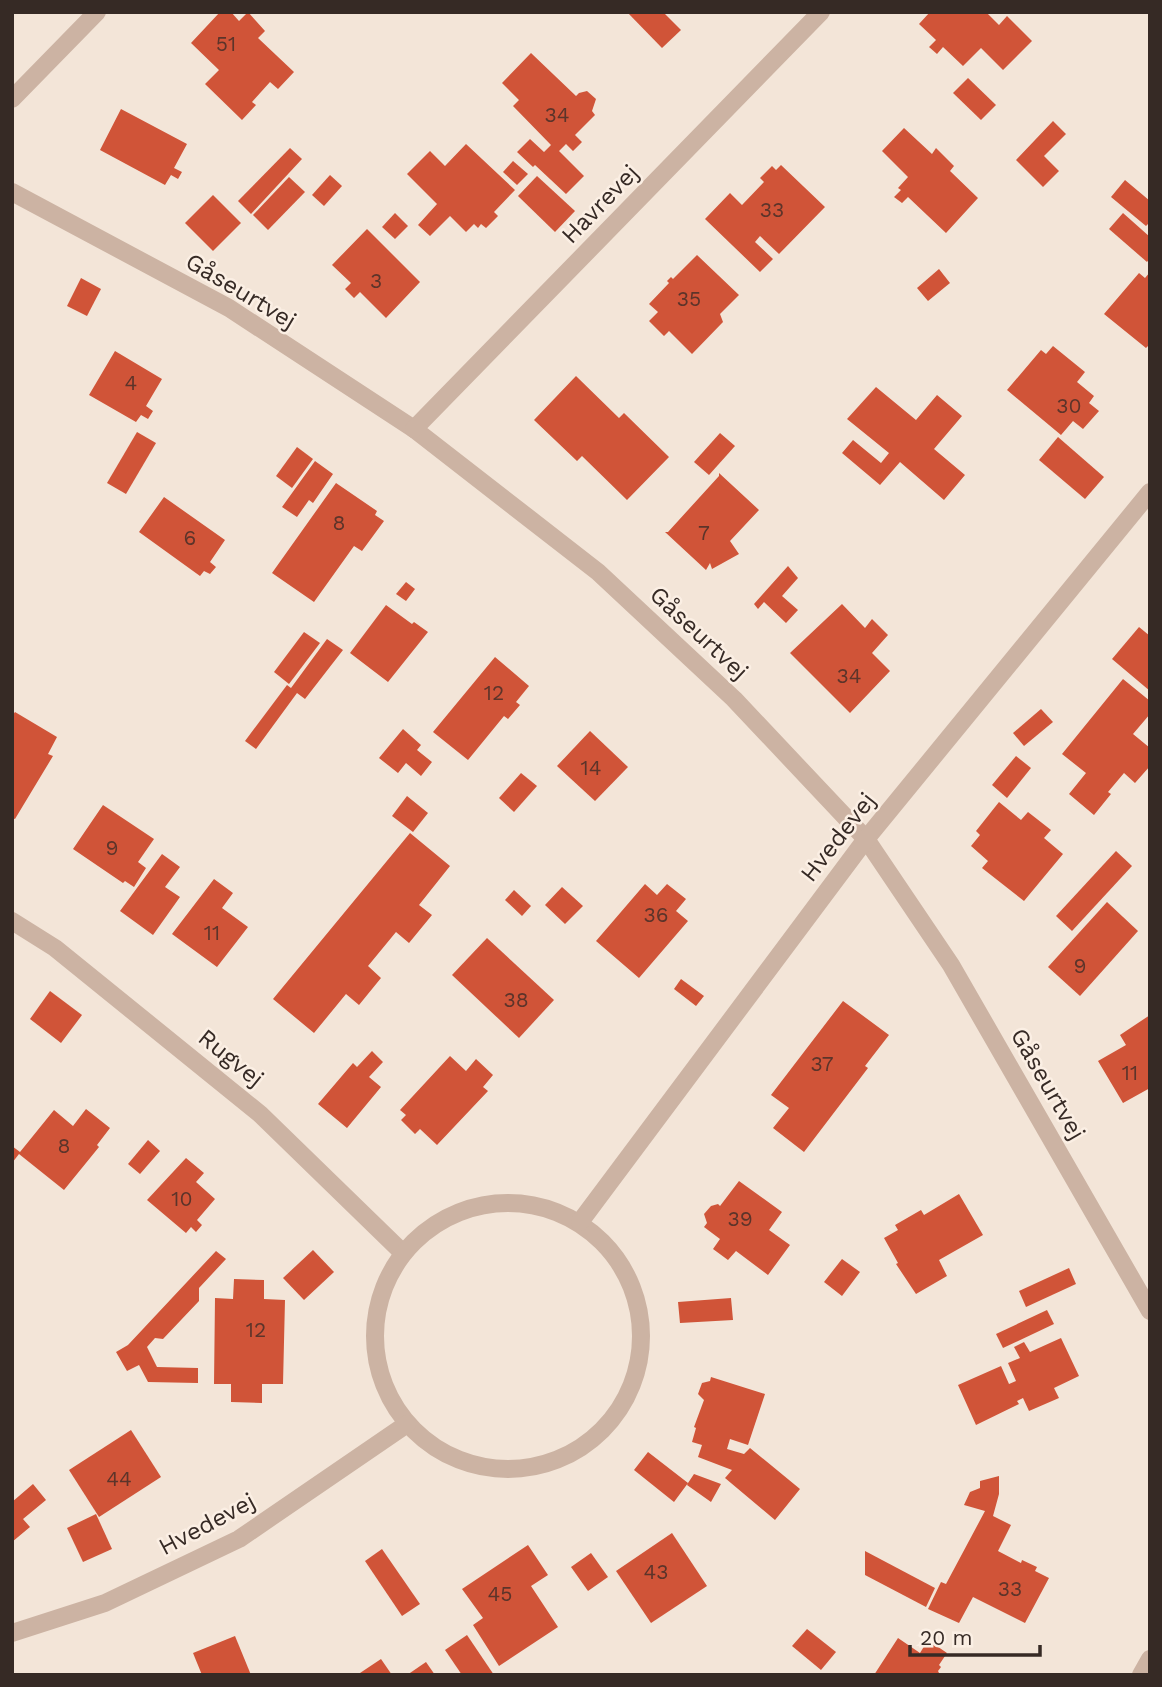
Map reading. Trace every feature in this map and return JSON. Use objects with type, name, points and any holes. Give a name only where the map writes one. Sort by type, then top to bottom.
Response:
[{"type":"street","points":[[12,99],[97,12]]},
{"type":"street","name":"Havrevej","points":[[414,429],[821,12]]},
{"type":"street","name":"Gåseurtvej","points":[[12,192],[229,308],[414,429],[598,572],[734,699],[866,839],[951,965],[1150,1311]]},
{"type":"street","name":"Hvedevej","points":[[580,1222],[866,839],[1150,492]]},
{"type":"street","name":"Rugvej","points":[[12,921],[55,948],[260,1114],[403,1253]]},
{"type":"street","points":[[486,1204],[534,1205],[580,1222],[617,1257],[639,1303],[642,1355],[625,1403],[592,1441],[547,1465],[496,1471],[447,1456],[407,1424],[383,1384],[374,1339],[381,1293],[403,1253],[440,1221],[486,1204]]},
{"type":"street","name":"Hvedevej","points":[[12,1633],[105,1603],[239,1539],[407,1424]]},
{"type":"street","points":[[1141,1675],[1150,1659]]},
{"type":"building","points":[[220,12],[231,12],[239,21],[248,12],[265,31],[258,38],[294,72],[278,89],[270,82],[252,102],[256,105],[242,120],[205,84],[219,70],[191,43]]},
{"type":"building","points":[[627,12],[663,12],[681,30],[662,48]]},
{"type":"building","points":[[930,12],[986,12],[999,25],[1007,16],[1032,41],[1003,70],[981,48],[963,66],[943,47],[937,54],[929,47],[936,40],[919,24]]},
{"type":"building","points":[[531,53],[576,96],[587,91],[596,99],[592,111],[595,115],[575,135],[582,142],[573,151],[566,144],[559,151],[584,176],[566,194],[517,152],[530,139],[544,152],[551,145],[513,106],[519,100],[502,83]]},
{"type":"building","points":[[968,78],[996,105],[981,120],[953,93]]},
{"type":"building","points":[[121,109],[187,144],[174,168],[182,172],[178,179],[171,175],[165,185],[100,150]]},
{"type":"building","points":[[1053,121],[1066,134],[1044,156],[1059,171],[1043,187],[1016,160]]},
{"type":"building","points":[[904,128],[932,154],[936,148],[954,166],[950,171],[978,198],[946,233],[908,197],[902,203],[894,197],[908,177],[882,151]]},
{"type":"building","points":[[466,144],[515,190],[494,212],[498,216],[486,228],[481,224],[478,228],[474,224],[466,232],[450,216],[430,236],[418,225],[437,204],[407,174],[430,151],[445,166]]},
{"type":"building","points":[[290,148],[302,159],[251,214],[238,201]]},
{"type":"building","points":[[513,161],[528,174],[517,185],[503,172]]},
{"type":"building","points":[[781,165],[825,207],[779,254],[760,236],[755,242],[773,259],[760,272],[705,219],[730,193],[742,205],[764,182],[760,178],[772,166],[776,170]]},
{"type":"building","points":[[330,175],[342,186],[324,206],[312,195]]},
{"type":"building","points":[[537,176],[575,211],[555,232],[518,196]]},
{"type":"building","points":[[289,177],[305,192],[268,230],[253,215]]},
{"type":"building","points":[[1125,180],[1150,201],[1150,222],[1146,226],[1111,197]]},
{"type":"building","points":[[213,195],[241,223],[213,251],[185,223]]},
{"type":"building","points":[[395,213],[408,226],[395,239],[382,227]]},
{"type":"building","points":[[1123,213],[1150,237],[1150,258],[1147,262],[1109,229]]},
{"type":"building","points":[[367,229],[420,282],[386,318],[360,292],[354,298],[345,289],[351,283],[332,265]]},
{"type":"building","points":[[697,255],[739,295],[720,314],[723,322],[692,354],[669,331],[664,336],[649,321],[658,312],[649,304],[669,283],[667,281],[671,277],[673,279]]},
{"type":"building","points":[[939,269],[950,283],[928,301],[917,288]]},
{"type":"building","points":[[1150,272],[1150,344],[1146,348],[1104,314],[1139,273],[1145,278]]},
{"type":"building","points":[[81,278],[101,289],[87,316],[67,306]]},
{"type":"building","points":[[1053,346],[1085,372],[1077,382],[1094,396],[1089,403],[1099,411],[1083,429],[1073,421],[1061,435],[1007,390],[1041,350],[1046,354]]},
{"type":"building","points":[[115,351],[162,379],[146,406],[153,411],[148,419],[141,415],[136,422],[89,395]]},
{"type":"building","points":[[576,376],[619,418],[624,413],[669,457],[627,500],[582,456],[577,461],[534,420]]},
{"type":"building","points":[[876,387],[916,420],[937,395],[962,416],[934,449],[965,475],[944,500],[900,462],[880,485],[842,453],[853,440],[881,463],[889,453],[847,419]]},
{"type":"building","points":[[137,432],[156,443],[126,494],[107,483]]},
{"type":"building","points":[[720,433],[735,446],[709,475],[694,462]]},
{"type":"building","points":[[1058,437],[1104,477],[1085,499],[1039,460]]},
{"type":"building","points":[[297,447],[313,459],[292,488],[276,476]]},
{"type":"building","points":[[315,461],[333,474],[313,503],[309,500],[297,517],[282,507]]},
{"type":"building","points":[[719,473],[759,510],[730,541],[739,554],[712,569],[710,563],[706,570],[665,532],[668,532]]},
{"type":"building","points":[[336,483],[377,511],[375,515],[384,521],[362,551],[354,546],[314,602],[272,573]]},
{"type":"building","points":[[164,497],[225,540],[210,562],[216,567],[210,574],[204,571],[200,576],[139,532]]},
{"type":"building","points":[[788,566],[798,578],[782,596],[798,610],[786,623],[764,602],[758,609],[754,604]]},
{"type":"building","points":[[406,582],[415,589],[406,601],[396,594]]},
{"type":"building","points":[[842,604],[865,628],[872,619],[888,635],[872,653],[890,671],[850,713],[790,653]]},
{"type":"building","points":[[386,605],[428,632],[388,682],[350,653]]},
{"type":"building","points":[[1139,627],[1150,636],[1150,691],[1112,659]]},
{"type":"building","points":[[304,632],[320,643],[289,684],[274,672]]},
{"type":"building","points":[[327,639],[343,650],[305,699],[297,693],[256,749],[245,741],[287,685],[291,688]]},
{"type":"building","points":[[495,657],[529,686],[516,702],[520,705],[508,719],[504,716],[468,760],[433,732]]},
{"type":"building","points":[[1123,679],[1150,701],[1150,714],[1133,734],[1150,748],[1150,766],[1135,783],[1124,773],[1094,815],[1069,794],[1086,773],[1062,754]]},
{"type":"building","points":[[1041,709],[1053,722],[1024,746],[1013,733]]},
{"type":"building","points":[[15,712],[57,737],[48,754],[53,756],[15,819],[12,818],[12,716]]},
{"type":"building","points":[[403,729],[421,745],[417,750],[432,762],[421,776],[406,763],[398,773],[379,758]]},
{"type":"building","points":[[590,731],[628,767],[595,801],[557,766]]},
{"type":"building","points":[[1016,756],[1031,768],[1007,798],[992,785]]},
{"type":"building","points":[[521,773],[537,786],[514,812],[499,798]]},
{"type":"building","points":[[407,796],[428,813],[413,832],[392,816]]},
{"type":"building","points":[[999,802],[1021,820],[1028,812],[1051,830],[1044,838],[1063,854],[1024,901],[982,868],[988,861],[971,846],[980,835],[976,831]]},
{"type":"building","points":[[103,805],[154,839],[138,862],[146,868],[134,887],[125,881],[123,883],[73,849]]},
{"type":"building","points":[[410,833],[450,866],[419,905],[432,915],[409,943],[396,932],[368,966],[381,978],[359,1005],[346,994],[314,1033],[273,999]]},
{"type":"building","points":[[1116,851],[1132,866],[1072,931],[1056,916]]},
{"type":"building","points":[[162,854],[180,867],[165,887],[180,897],[153,935],[120,911]]},
{"type":"building","points":[[214,879],[233,893],[222,908],[248,927],[217,967],[172,934]]},
{"type":"building","points":[[645,884],[657,895],[667,884],[686,899],[676,911],[688,921],[639,978],[596,941]]},
{"type":"building","points":[[562,887],[583,906],[565,924],[545,905]]},
{"type":"building","points":[[514,890],[531,906],[522,916],[505,900]]},
{"type":"building","points":[[1107,902],[1138,931],[1080,996],[1048,967]]},
{"type":"building","points":[[487,938],[554,1000],[519,1038],[452,975]]},
{"type":"building","points":[[681,979],[704,996],[696,1006],[674,989]]},
{"type":"building","points":[[50,991],[82,1015],[61,1043],[30,1019]]},
{"type":"building","points":[[843,1001],[889,1035],[865,1066],[868,1068],[804,1152],[773,1128],[789,1108],[771,1095]]},
{"type":"building","points":[[1150,1015],[1150,1088],[1123,1103],[1098,1061],[1126,1045],[1120,1035]]},
{"type":"building","points":[[372,1051],[383,1062],[369,1077],[381,1087],[347,1128],[318,1104],[353,1063],[357,1067]]},
{"type":"building","points":[[450,1056],[466,1071],[476,1059],[493,1075],[483,1087],[488,1091],[437,1145],[420,1129],[415,1134],[401,1120],[406,1115],[400,1110]]},
{"type":"building","points":[[86,1109],[110,1128],[97,1145],[99,1147],[64,1190],[19,1154],[12,1163],[12,1146],[20,1152],[54,1110],[73,1126]]},
{"type":"building","points":[[148,1140],[160,1151],[140,1174],[128,1164]]},
{"type":"building","points":[[186,1158],[204,1173],[196,1182],[215,1199],[197,1220],[202,1225],[196,1232],[191,1227],[186,1233],[147,1200]]},
{"type":"building","points":[[739,1181],[782,1212],[769,1230],[790,1245],[768,1275],[736,1251],[728,1260],[713,1249],[720,1239],[704,1227],[707,1223],[704,1214],[711,1206],[720,1206]]},
{"type":"building","points":[[959,1194],[983,1235],[939,1260],[947,1276],[916,1294],[896,1264],[898,1263],[884,1238],[898,1230],[895,1225],[921,1210],[924,1215]]},
{"type":"building","points":[[313,1250],[334,1272],[304,1300],[283,1278]]},
{"type":"building","points":[[216,1251],[226,1259],[199,1288],[199,1301],[163,1339],[155,1338],[147,1347],[157,1367],[198,1368],[198,1383],[148,1382],[139,1365],[127,1371],[116,1352],[128,1345]]},
{"type":"building","points":[[842,1259],[860,1272],[842,1296],[824,1282]]},
{"type":"building","points":[[1069,1268],[1076,1284],[1026,1307],[1019,1291]]},
{"type":"building","points":[[234,1279],[264,1280],[264,1299],[285,1300],[283,1384],[262,1384],[262,1403],[231,1402],[231,1384],[214,1384],[215,1298],[233,1299]]},
{"type":"building","points":[[731,1298],[733,1320],[680,1323],[678,1302]]},
{"type":"building","points":[[1047,1310],[1054,1324],[1003,1348],[996,1334]]},
{"type":"building","points":[[1061,1338],[1079,1376],[1054,1388],[1059,1398],[1029,1411],[1023,1398],[1017,1401],[1019,1404],[976,1425],[958,1385],[1001,1366],[1009,1384],[1016,1381],[1008,1363],[1020,1358],[1014,1347],[1024,1342],[1030,1352]]},
{"type":"building","points":[[711,1377],[765,1394],[748,1445],[730,1439],[727,1449],[744,1454],[750,1448],[800,1489],[775,1520],[725,1478],[732,1470],[698,1457],[702,1445],[692,1442],[696,1428],[694,1427],[704,1400],[698,1394],[702,1383],[710,1381]]},
{"type":"building","points":[[131,1430],[161,1477],[99,1517],[69,1470]]},
{"type":"building","points":[[648,1452],[688,1483],[674,1502],[634,1470]]},
{"type":"building","points":[[694,1474],[721,1484],[711,1502],[687,1485]]},
{"type":"building","points":[[999,1476],[999,1494],[993,1516],[1011,1525],[998,1551],[1021,1563],[1022,1560],[1037,1567],[1035,1571],[1049,1578],[1025,1623],[973,1597],[959,1623],[928,1609],[941,1582],[946,1584],[985,1511],[964,1505],[970,1492],[980,1488],[980,1481]]},
{"type":"building","points":[[33,1484],[46,1500],[23,1519],[30,1527],[12,1542],[12,1502]]},
{"type":"building","points":[[96,1514],[112,1549],[83,1562],[67,1528]]},
{"type":"building","points":[[672,1533],[707,1586],[651,1623],[616,1571]]},
{"type":"building","points":[[528,1545],[548,1575],[531,1586],[558,1627],[499,1666],[473,1625],[483,1618],[462,1589]]},
{"type":"building","points":[[382,1549],[420,1604],[402,1616],[365,1561]]},
{"type":"building","points":[[865,1551],[935,1588],[926,1607],[865,1575]]},
{"type":"building","points":[[591,1553],[608,1577],[588,1591],[571,1567]]},
{"type":"building","points":[[807,1629],[836,1652],[821,1670],[792,1646]]},
{"type":"building","points":[[467,1635],[494,1675],[462,1675],[445,1650]]},
{"type":"building","points":[[235,1636],[251,1675],[202,1675],[193,1653]]},
{"type":"building","points":[[898,1638],[920,1653],[928,1640],[947,1653],[939,1665],[940,1675],[874,1675]]},
{"type":"building","points":[[381,1659],[392,1675],[357,1675]]},
{"type":"building","points":[[426,1662],[435,1675],[407,1675]]}]
